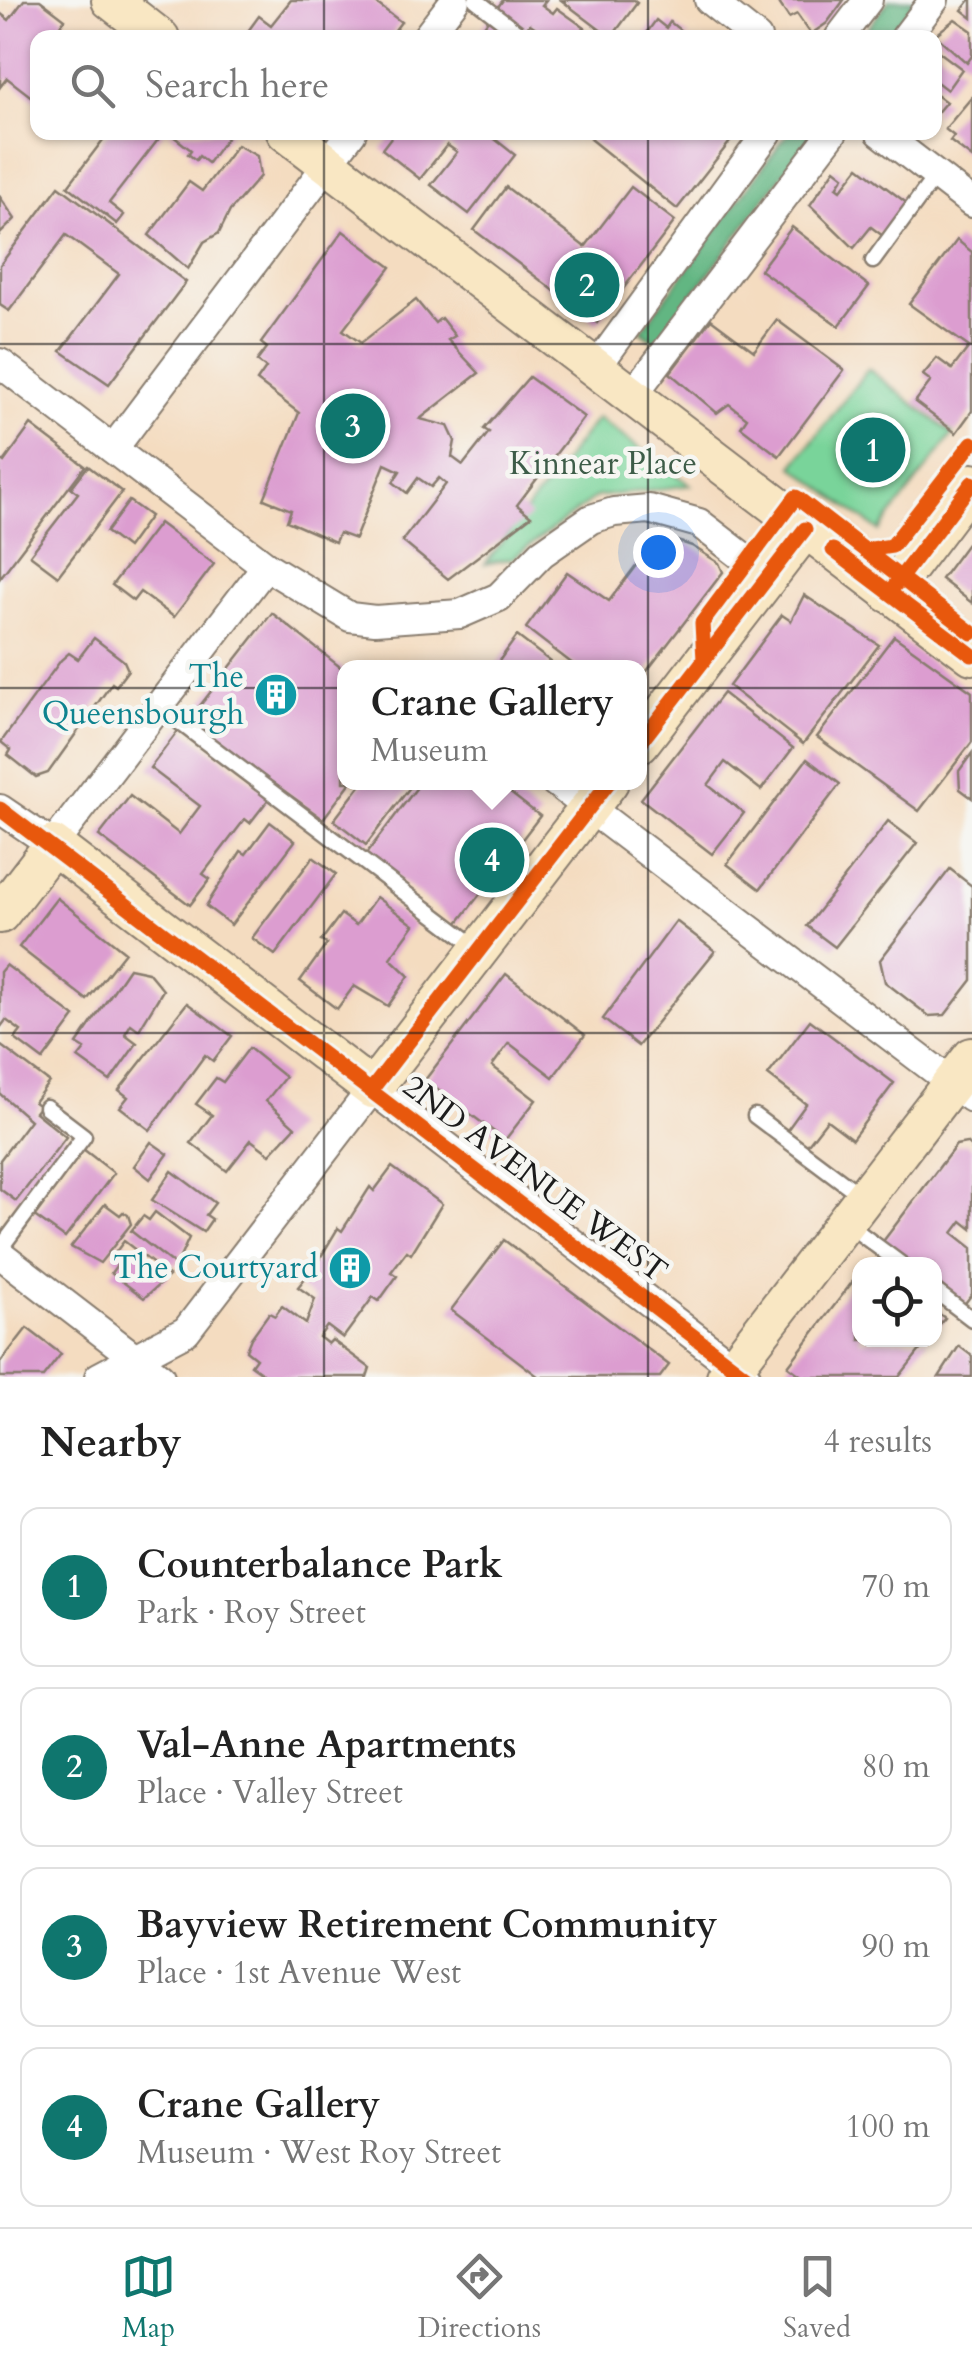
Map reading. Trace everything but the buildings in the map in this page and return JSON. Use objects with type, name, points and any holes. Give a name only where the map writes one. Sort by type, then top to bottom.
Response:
[{"type":"main road","points":[[111,0],[150,30]]},
{"type":"main road","points":[[296,140],[972,655]]},
{"type":"main road","points":[[890,593],[972,483]]},
{"type":"main road","points":[[647,734],[805,529]]},
{"type":"main road","points":[[372,1089],[599,795]]},
{"type":"main road","points":[[0,914],[53,845]]},
{"type":"main road","name":"2ND AVENUE WEST","points":[[53,845],[372,1089]]},
{"type":"main road","points":[[736,1374],[854,1210],[965,1079]]},
{"type":"street","points":[[432,30],[455,0]]},
{"type":"street","points":[[709,0],[747,30]]},
{"type":"street","points":[[845,30],[868,0]]},
{"type":"street","points":[[911,30],[934,0]]},
{"type":"street","points":[[113,449],[346,140]]},
{"type":"street","points":[[595,369],[762,140]]},
{"type":"street","points":[[632,396],[827,140]]},
{"type":"street","points":[[890,140],[972,203]]},
{"type":"street","points":[[0,363],[266,566],[350,617],[375,620],[460,614],[499,597],[542,553],[591,519],[614,512],[649,509],[699,524],[768,576]]},
{"type":"street","points":[[53,845],[266,566]]},
{"type":"street","points":[[599,795],[965,1079]]},
{"type":"street","name":"2ND AVENUE WEST","points":[[0,809],[53,845]]},
{"type":"street","points":[[99,1377],[186,1332],[372,1089]]},
{"type":"street","name":"2ND AVENUE WEST","points":[[372,1089],[736,1374]]},
{"type":"street","points":[[0,1252],[160,1377]]},
{"type":"lane","points":[[476,0],[515,30]]},
{"type":"lane","points":[[873,261],[936,175]]},
{"type":"lane","points":[[158,706],[480,949]]},
{"type":"lane","points":[[0,1252],[84,1136],[46,1107]]},
{"type":"lane","points":[[755,1116],[854,1210],[895,1257]]},
{"type":"lane","points":[[942,1296],[972,1319]]},
{"type":"green space","points":[[889,0],[916,0],[893,30],[866,30]]},
{"type":"green space","points":[[783,140],[809,140],[657,343],[641,331]]},
{"type":"green space","points":[[868,369],[953,434],[879,531],[793,466]]},
{"type":"green space","name":"Kinnear Place","points":[[597,418],[691,485],[596,497],[513,558],[485,564]]},
{"type":"cycle path","points":[[865,550],[892,546],[972,443]]},
{"type":"cycle path","points":[[892,589],[972,483]]},
{"type":"cycle path","points":[[704,660],[702,623],[796,497],[972,633]]},
{"type":"cycle path","points":[[647,734],[805,529]]},
{"type":"cycle path","points":[[833,550],[972,655]]},
{"type":"cycle path","points":[[372,1089],[603,790]]},
{"type":"cycle path","points":[[0,809],[747,1377]]},
{"type":"place","name":"Val-Anne Apartments","points":[[587,285]]},
{"type":"place","name":"Bayview Retirement Community","points":[[353,426]]},
{"type":"place","name":"Counterbalance Park","points":[[873,450]]},
{"type":"place","name":"The Queensbourgh","points":[[276,695]]},
{"type":"place","name":"Crane Gallery","points":[[492,860]]},
{"type":"place","name":"The Courtyard","points":[[350,1268]]}]
